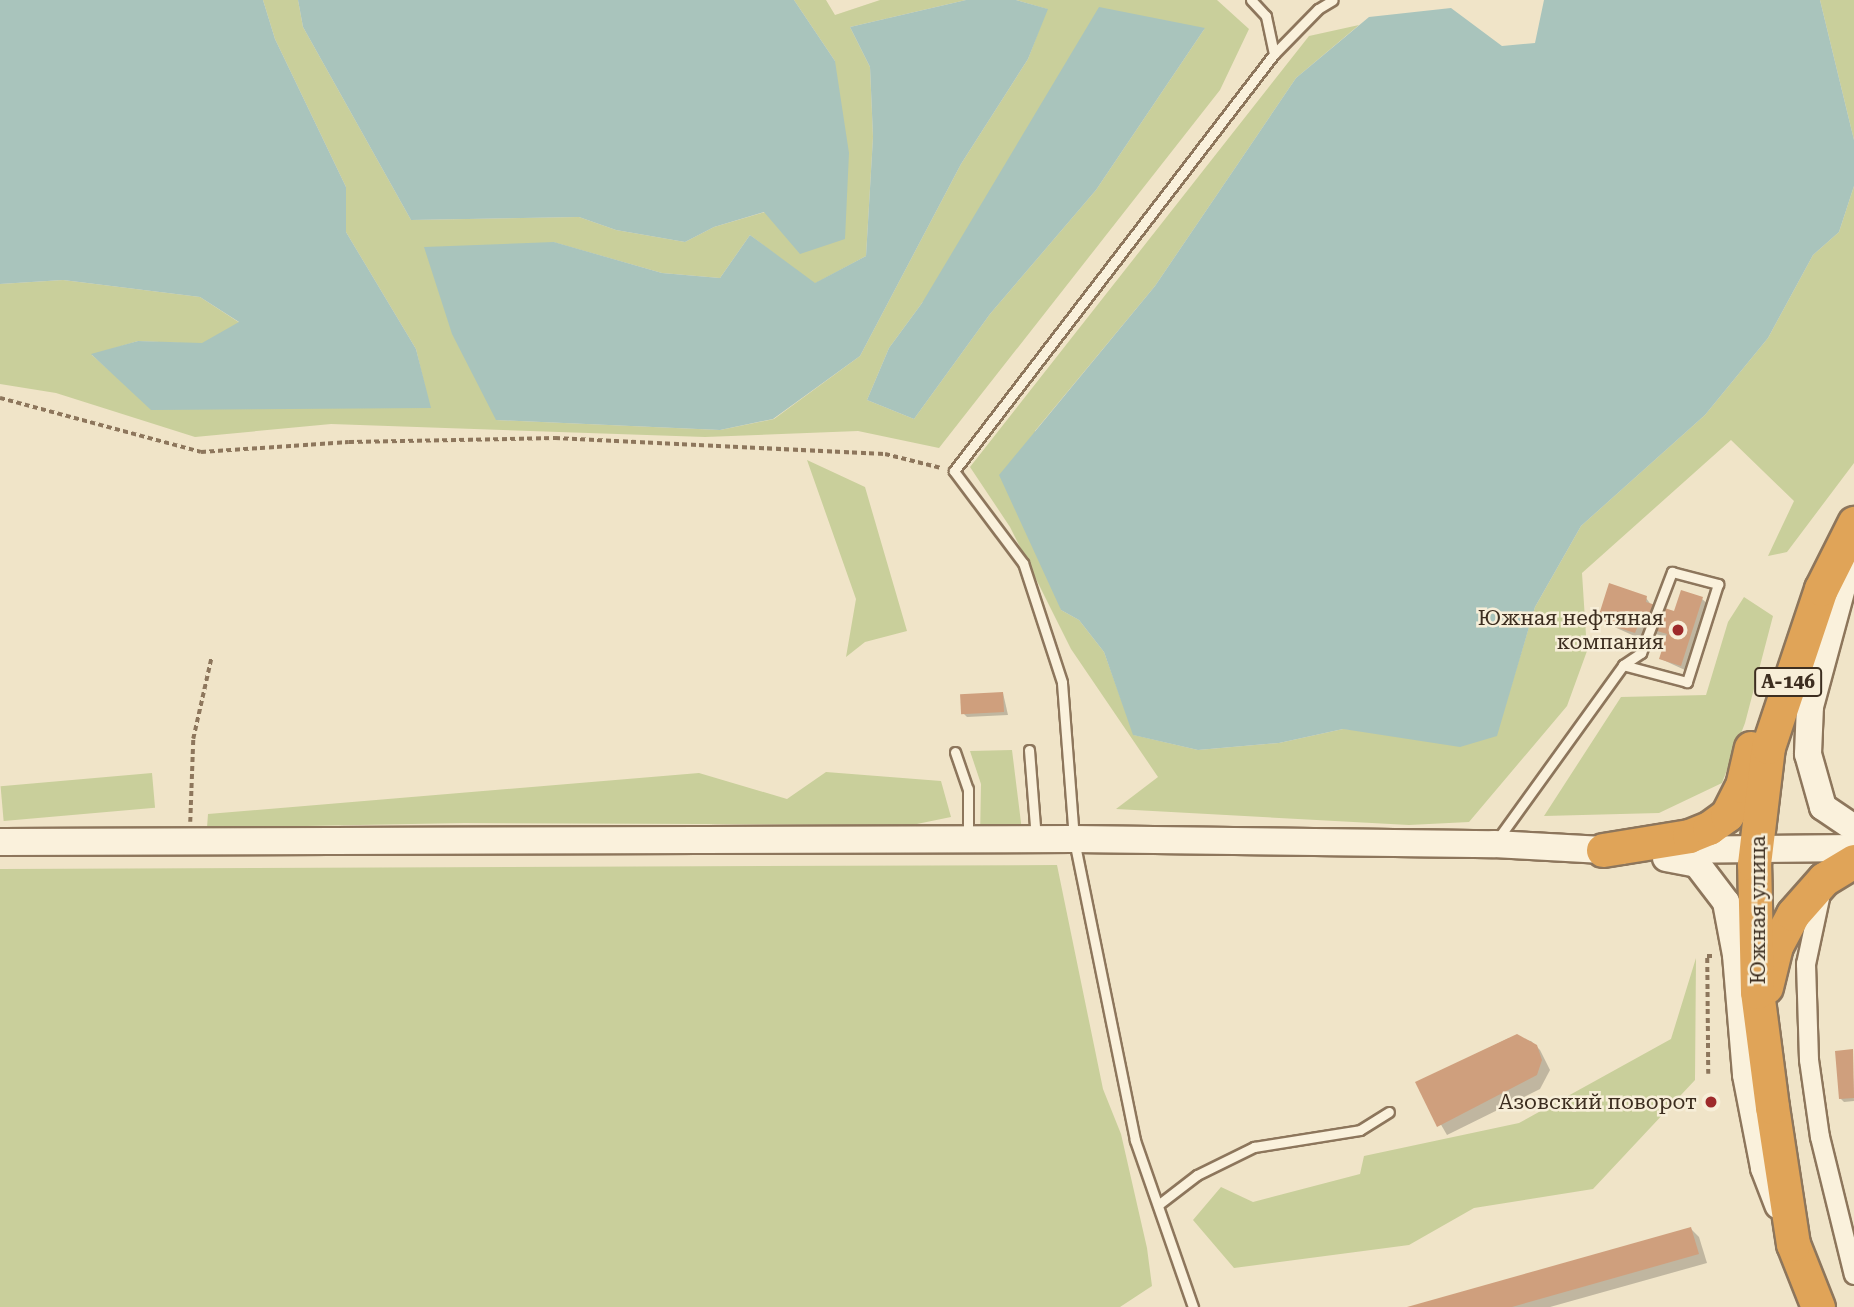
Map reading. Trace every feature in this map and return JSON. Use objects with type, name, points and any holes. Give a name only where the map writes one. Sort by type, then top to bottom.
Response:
[{"type":"highway","points":[[1614,850],[1689,836],[1727,815],[1742,786],[1763,693],[1821,557],[1854,510]]},
{"type":"highway","name":"Южная улица","points":[[1818,1307],[1793,1244],[1763,1031],[1754,942],[1755,852],[1768,747],[1790,674],[1821,589],[1854,523]]},
{"type":"highway","points":[[1763,1031],[1766,978],[1776,946],[1793,914],[1824,879],[1854,861]]},
{"type":"street","points":[[1854,541],[1810,706],[1808,754],[1823,807],[1854,828]]},
{"type":"street","points":[[0,842],[1074,839],[1494,844],[1614,850],[1755,852],[1854,848]]},
{"type":"street","points":[[1614,850],[1697,864],[1726,902],[1736,955],[1746,1075],[1764,1168],[1793,1244]]},
{"type":"street","points":[[1824,879],[1806,964],[1809,1060],[1820,1137],[1854,1275]]},
{"type":"lane","points":[[1251,0],[1266,16],[1274,54]]},
{"type":"lane","points":[[1193,1307],[1135,1140],[1074,839],[1062,682],[1023,563],[954,471],[1274,54],[1318,9],[1333,0]]},
{"type":"lane","points":[[1494,844],[1623,665],[1641,653],[1672,572],[1718,584],[1688,682],[1623,665]]},
{"type":"lane","points":[[1029,750],[1036,839]]},
{"type":"lane","points":[[955,752],[968,789],[968,839]]},
{"type":"lane","points":[[1158,1205],[1197,1175],[1254,1147],[1360,1130],[1389,1112]]},
{"type":"path","points":[[0,398],[201,452],[349,442],[555,438],[885,454],[954,471]]},
{"type":"path","points":[[189,842],[193,739],[211,659]]},
{"type":"green space","points":[[263,0],[298,0],[303,27],[411,220],[579,217],[616,230],[685,242],[714,227],[765,212],[835,61],[794,0],[826,0],[835,15],[880,0],[966,0],[850,27],[870,67],[873,137],[866,256],[814,284],[750,235],[720,278],[662,273],[553,242],[496,420],[720,430],[774,419],[860,356],[961,164],[1028,59],[1047,9],[1016,0],[1217,0],[1249,29],[1220,90],[939,448],[858,431],[705,437],[331,424],[195,437],[56,393],[0,384],[0,284],[63,280],[200,297],[240,323],[202,344],[138,341],[92,355],[111,372],[430,408],[416,349],[346,232],[346,187],[275,39]],"holes":[[[1205,28],[1096,190],[990,314],[914,419],[867,400],[889,348],[922,303]]]},
{"type":"green space","points":[[1820,0],[1854,0],[1854,140]]},
{"type":"green space","points":[[1359,25],[1296,78],[1155,286],[1035,431],[1061,610],[1079,620],[1104,652],[1134,735],[1198,750],[1279,743],[1343,729],[1496,736],[1535,607],[1581,526],[1705,415],[1768,338],[1813,255],[1839,232],[1854,186],[1854,463],[1787,552],[1768,556],[1794,501],[1731,440],[1582,573],[1587,651],[1567,706],[1469,822],[1409,825],[1116,809],[1158,777],[1071,649],[1010,527],[970,467],[1309,36]]},
{"type":"green space","points":[[807,460],[865,487],[907,631],[865,642],[846,657],[856,599]]},
{"type":"green space","points":[[1744,597],[1773,616],[1745,723],[1722,783],[1659,813],[1544,816],[1621,697],[1706,695],[1728,622]]},
{"type":"green space","points":[[1012,750],[1023,839],[980,839],[981,784],[970,751]]},
{"type":"green space","points":[[826,772],[941,781],[951,817],[912,825],[464,823],[207,828],[208,814],[699,773],[787,799]]},
{"type":"green space","points":[[152,773],[155,808],[4,821],[1,786]]},
{"type":"green space","points":[[1057,865],[1103,1089],[1121,1134],[1147,1248],[1152,1286],[1120,1307],[0,1307],[0,869]]},
{"type":"green space","points":[[1696,958],[1695,1080],[1593,1189],[1474,1208],[1409,1245],[1234,1268],[1193,1220],[1221,1187],[1253,1202],[1360,1174],[1364,1156],[1519,1123],[1671,1039]]},
{"type":"water","points":[[0,0],[263,0],[275,39],[346,187],[346,232],[416,349],[431,408],[151,410],[91,354],[138,341],[202,343],[239,322],[200,297],[63,280],[0,284]]},
{"type":"water","points":[[298,0],[794,0],[835,61],[849,153],[845,239],[800,254],[764,212],[714,227],[685,242],[616,230],[579,217],[411,220],[303,27]]},
{"type":"water","points":[[966,0],[1016,0],[1048,9],[1028,59],[961,164],[860,356],[773,419],[720,430],[496,420],[452,334],[424,247],[554,242],[662,273],[720,278],[750,235],[815,283],[866,256],[873,137],[870,67],[850,27]]},
{"type":"water","points":[[1544,0],[1820,0],[1854,140],[1854,186],[1839,232],[1813,255],[1768,338],[1705,415],[1581,526],[1535,607],[1497,736],[1460,747],[1343,729],[1279,743],[1198,750],[1133,735],[1104,652],[1079,620],[1061,610],[999,475],[1155,286],[1296,78],[1369,17],[1451,8],[1502,46],[1535,43]]},
{"type":"water","points":[[1099,7],[1205,28],[1096,190],[990,314],[914,419],[867,400],[889,348],[922,303]]},
{"type":"building","points":[[1609,583],[1647,596],[1646,602],[1674,611],[1681,590],[1703,597],[1681,666],[1659,659],[1667,634],[1638,625],[1635,633],[1597,621]]},
{"type":"building","points":[[1003,692],[1004,712],[961,714],[960,694]]},
{"type":"building","points":[[1517,1034],[1537,1045],[1542,1060],[1537,1075],[1437,1127],[1415,1082]]},
{"type":"building","points":[[1853,1049],[1854,1098],[1839,1099],[1835,1051]]},
{"type":"building","points":[[1691,1227],[1699,1254],[1512,1307],[1407,1307]]},
{"type":"place","name":"Южная нефтяная компания","points":[[1678,630]]},
{"type":"place","name":"Азовский поворот","points":[[1711,1102]]}]
